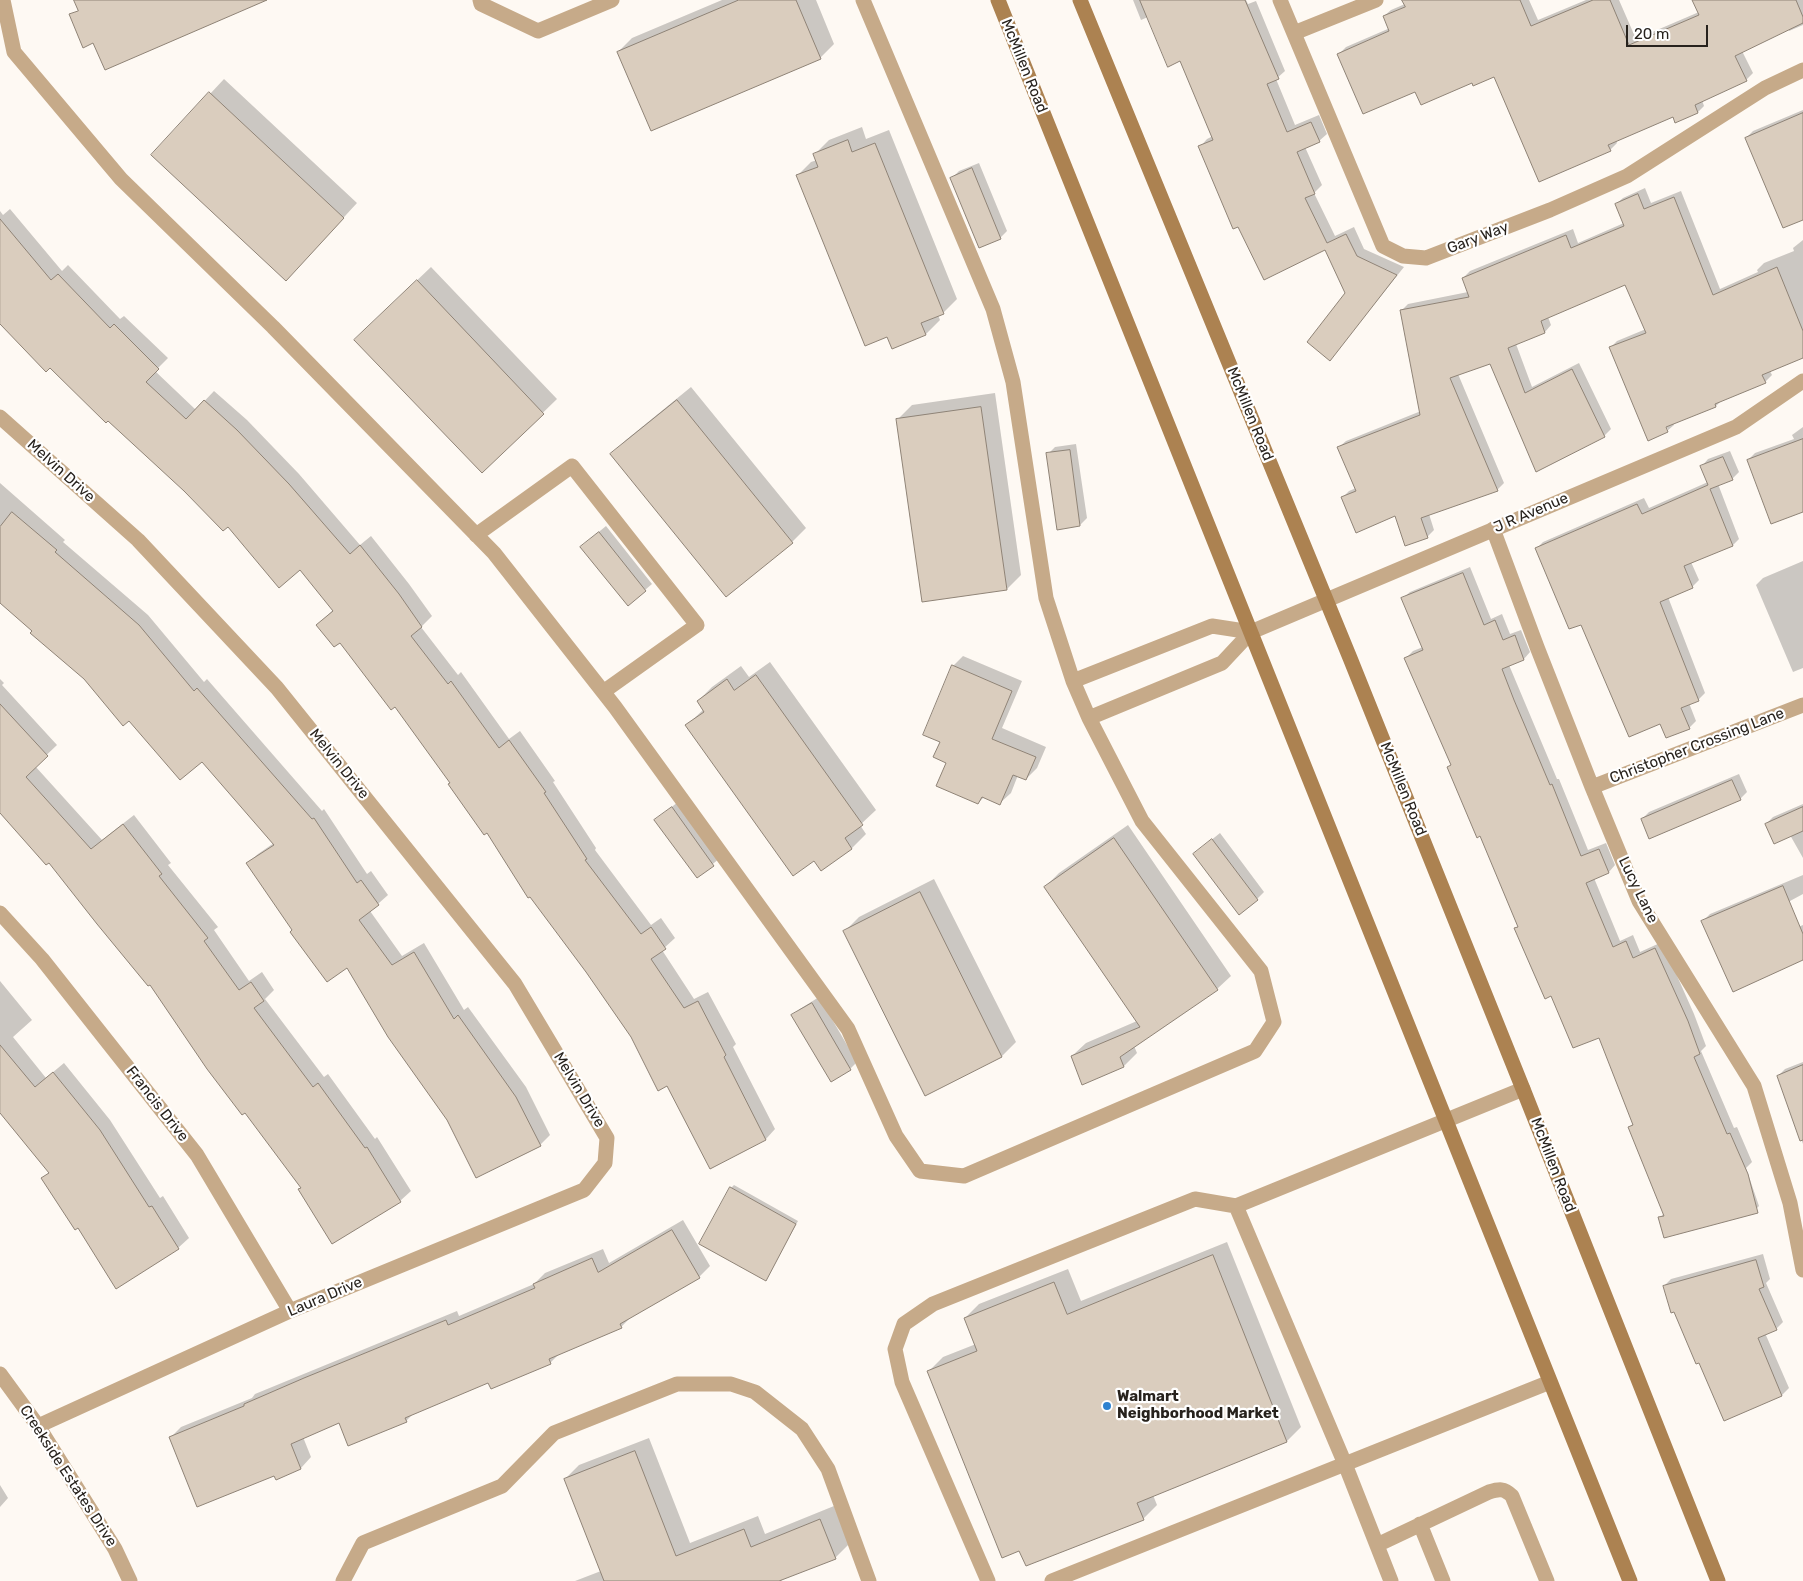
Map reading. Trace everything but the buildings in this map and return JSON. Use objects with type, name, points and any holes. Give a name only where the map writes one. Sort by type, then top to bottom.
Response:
[{"type":"main road","name":"McMillen Road","points":[[998,0],[1630,1581]]},
{"type":"main road","name":"McMillen Road","points":[[1080,0],[1326,600],[1718,1581]]},
{"type":"street","points":[[3,0],[14,52],[121,179],[273,327],[494,553],[603,692],[848,1029],[896,1136],[920,1171],[964,1176],[1255,1051],[1274,1022],[1261,971],[1142,821],[1088,718],[1073,681],[1046,598],[1013,382],[993,309],[863,0]]},
{"type":"street","points":[[480,0],[481,4],[538,31],[612,0]]},
{"type":"street","name":"Gary Way","points":[[1280,0],[1383,246],[1403,256],[1426,258],[1550,210],[1627,176],[1765,88],[1803,70]]},
{"type":"street","points":[[1294,34],[1376,0]]},
{"type":"street","name":"J R Avenue","points":[[1251,632],[1736,426],[1803,381]]},
{"type":"street","name":"Melvin Drive","points":[[0,417],[138,540],[278,688],[515,984],[607,1138],[605,1163]]},
{"type":"street","points":[[476,535],[572,466],[697,625],[603,692]]},
{"type":"street","name":"Lucy Lane","points":[[1494,529],[1537,647],[1639,901],[1754,1086],[1790,1203],[1803,1270]]},
{"type":"street","points":[[1073,681],[1212,626],[1251,632]]},
{"type":"street","points":[[1088,718],[1222,663],[1251,632]]},
{"type":"street","name":"Christopher Crossing Lane","points":[[1592,787],[1803,705]]},
{"type":"street","name":"Francis Drive","points":[[0,913],[42,959],[197,1155],[290,1312]]},
{"type":"street","points":[[988,1581],[902,1382],[895,1349],[904,1324],[933,1304],[1195,1199],[1236,1206],[1523,1089]]},
{"type":"street","name":"Laura Drive","points":[[38,1426],[290,1312],[584,1190],[605,1163]]},
{"type":"street","points":[[1236,1206],[1345,1464],[1391,1581]]},
{"type":"street","name":"Creekside Estates Drive","points":[[0,1374],[38,1426],[115,1549],[130,1581]]},
{"type":"street","points":[[1052,1581],[1550,1382]]},
{"type":"street","points":[[343,1581],[363,1543],[502,1486],[554,1432],[677,1384],[731,1384],[755,1392],[802,1429],[828,1469],[869,1581]]},
{"type":"street","points":[[1377,1545],[1499,1489],[1507,1491],[1512,1496],[1547,1581]]},
{"type":"street","points":[[1420,1524],[1443,1581]]},
{"type":"place","name":"Walmart Neighborhood Market","points":[[1107,1406]]}]
